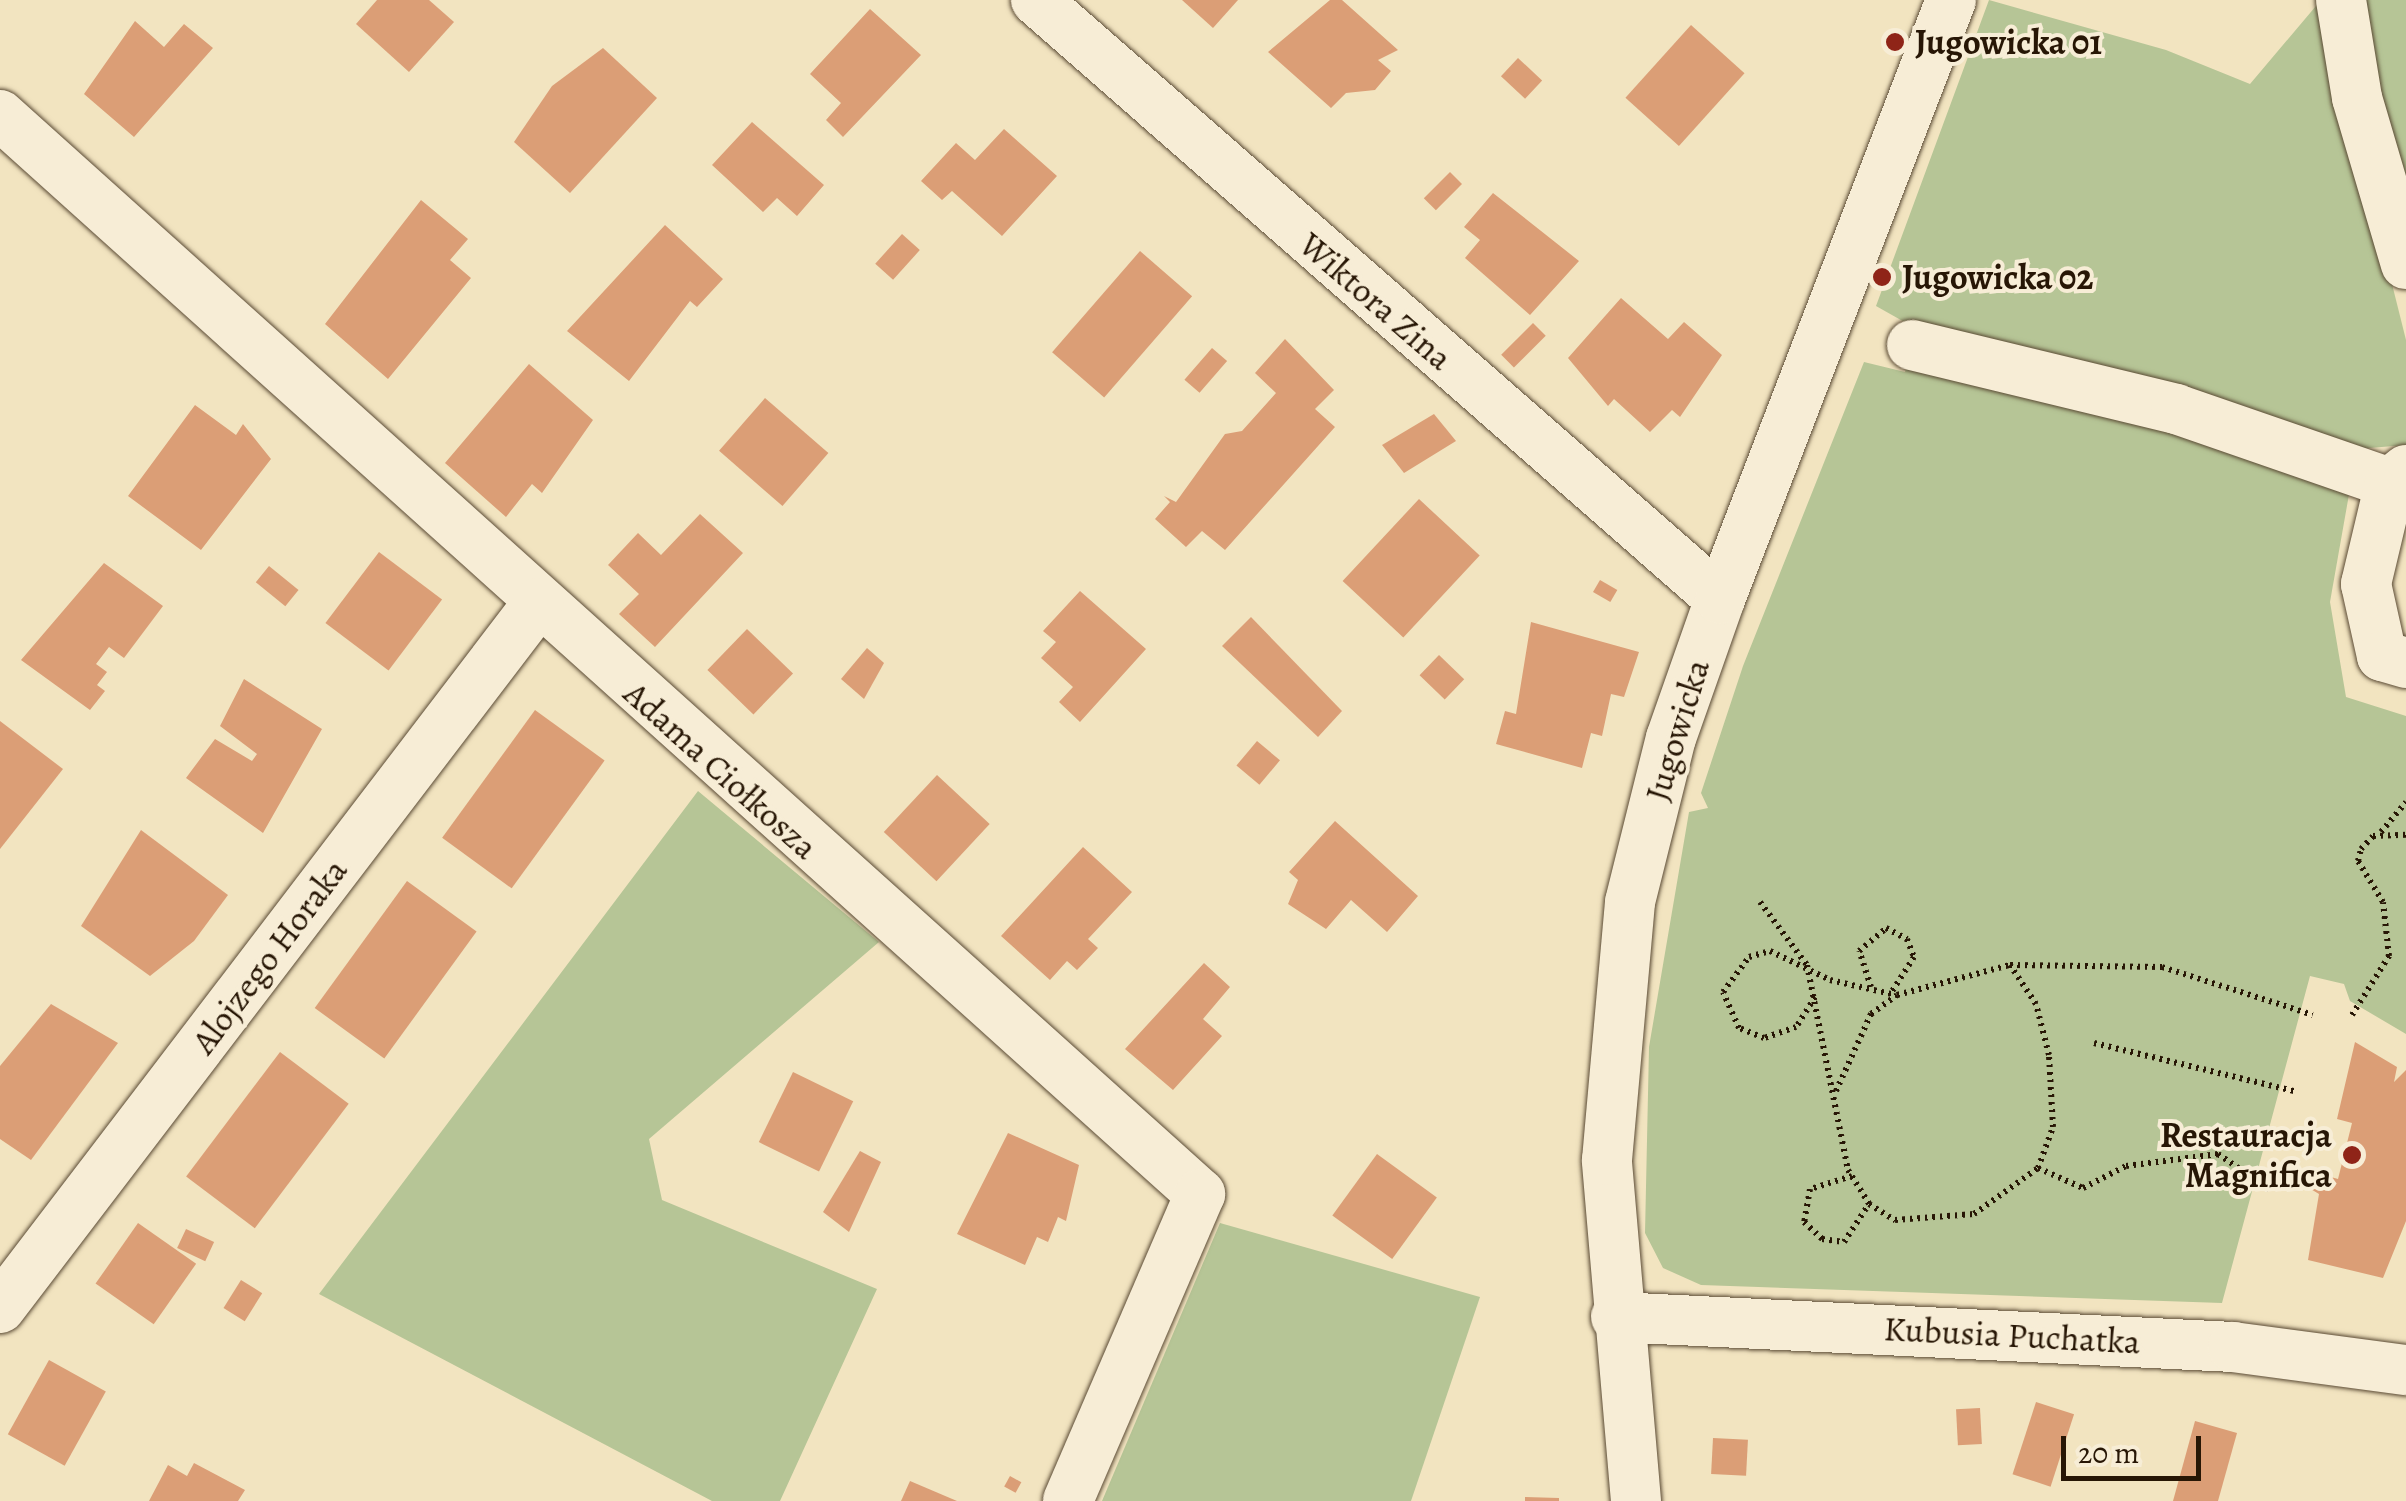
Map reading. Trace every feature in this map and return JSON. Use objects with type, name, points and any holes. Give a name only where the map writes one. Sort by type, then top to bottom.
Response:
[{"type":"street","name":"Wiktora Zina","points":[[1036,0],[1720,599]]},
{"type":"street","name":"Jugowicka","points":[[1636,1501],[1616,1317],[1606,1160],[1616,982],[1671,738],[1720,599],[1951,0]]},
{"type":"street","points":[[2341,0],[2357,98],[2406,264]]},
{"type":"street","name":"Adama Ciołkosza","points":[[0,115],[538,604],[685,767],[1200,1194],[1068,1501]]},
{"type":"street","points":[[1912,345],[2176,409],[2398,476],[2366,584],[2382,656],[2406,663]]},
{"type":"street","name":"Alojzego Horaka","points":[[0,1308],[538,604]]},
{"type":"street","name":"Kubusia Puchatka","points":[[1616,1317],[2253,1348],[2406,1370]]},
{"type":"path","points":[[2352,1015],[2389,956],[2383,902],[2358,862],[2406,802]]},
{"type":"path","points":[[2379,834],[2406,835]]},
{"type":"path","points":[[1760,902],[1807,965],[1836,1092],[1836,1132],[1852,1176],[1869,1204],[1924,1223],[1974,1214],[2038,1168],[2053,1127],[2050,1055],[2036,1004],[2010,965]]},
{"type":"path","points":[[1836,1092],[1871,1014],[1894,994],[1914,957],[1908,939],[1886,928],[1859,950],[1872,988]]},
{"type":"path","points":[[1815,996],[1796,1027],[1764,1038],[1739,1028],[1723,992],[1749,958],[1770,952],[1894,994],[2010,965],[2162,967],[2313,1015]]},
{"type":"path","points":[[2094,1044],[2294,1090]]},
{"type":"path","points":[[2038,1168],[2083,1188],[2126,1166],[2218,1154],[2270,1189]]},
{"type":"path","points":[[1852,1176],[1810,1190],[1804,1222],[1822,1239],[1844,1242],[1869,1204]]},
{"type":"green space","points":[[1989,0],[2166,50],[2250,84],[2321,0],[2406,340],[2406,445],[2357,449],[2330,602],[2346,697],[2406,716],[2406,1034],[2350,1001],[2344,984],[2310,976],[2222,1303],[1701,1285],[1663,1268],[1645,1233],[1649,1047],[1689,812],[1708,808],[1701,793],[1743,666],[1864,362],[1905,372],[1915,328],[1876,306]]},
{"type":"green space","points":[[2360,0],[2406,0],[2406,205]]},
{"type":"green space","points":[[698,791],[879,942],[649,1139],[662,1200],[877,1289],[780,1501],[712,1501],[319,1294]]},
{"type":"green space","points":[[1220,1223],[1480,1297],[1411,1501],[1102,1501]]},
{"type":"building","points":[[377,0],[429,0],[454,22],[409,72],[356,24]]},
{"type":"building","points":[[1182,0],[1238,0],[1213,28]]},
{"type":"building","points":[[1330,0],[1342,0],[1398,50],[1378,60],[1391,71],[1375,90],[1346,93],[1331,108],[1268,52]]},
{"type":"building","points":[[870,9],[921,55],[843,137],[826,120],[841,103],[810,74]]},
{"type":"building","points":[[135,21],[164,47],[184,24],[213,48],[134,137],[84,94]]},
{"type":"building","points":[[1691,25],[1745,73],[1679,146],[1625,98]]},
{"type":"building","points":[[603,48],[657,98],[570,193],[514,142],[552,86]]},
{"type":"building","points":[[1518,58],[1542,81],[1525,99],[1501,76]]},
{"type":"building","points":[[752,122],[824,185],[797,216],[777,198],[763,212],[712,165]]},
{"type":"building","points":[[1004,129],[1057,176],[1002,236],[952,191],[942,200],[921,181],[956,143],[975,160]]},
{"type":"building","points":[[1450,172],[1462,184],[1436,210],[1424,198]]},
{"type":"building","points":[[1493,193],[1579,261],[1530,315],[1465,258],[1480,240],[1464,227]]},
{"type":"building","points":[[421,200],[468,239],[450,260],[471,278],[388,379],[325,324]]},
{"type":"building","points":[[665,225],[723,279],[697,307],[690,301],[629,381],[567,331]]},
{"type":"building","points":[[902,234],[920,250],[893,280],[875,264]]},
{"type":"building","points":[[1140,251],[1192,296],[1104,397],[1052,352]]},
{"type":"building","points":[[1621,298],[1668,339],[1684,322],[1722,355],[1680,417],[1672,410],[1650,432],[1614,399],[1608,406],[1568,358]]},
{"type":"building","points":[[1533,323],[1546,336],[1514,368],[1501,355]]},
{"type":"building","points":[[1285,339],[1334,390],[1315,409],[1335,427],[1225,550],[1202,531],[1186,547],[1155,519],[1170,502],[1164,496],[1176,502],[1225,434],[1242,431],[1276,393],[1255,373]]},
{"type":"building","points":[[1212,348],[1227,361],[1200,393],[1184,380]]},
{"type":"building","points":[[529,364],[593,420],[542,493],[532,484],[506,517],[445,463]]},
{"type":"building","points":[[765,398],[828,453],[782,506],[719,451]]},
{"type":"building","points":[[195,405],[236,435],[243,424],[271,459],[201,550],[128,496]]},
{"type":"building","points":[[1434,414],[1456,441],[1404,473],[1382,445]]},
{"type":"building","points":[[1419,499],[1480,556],[1403,638],[1343,581]]},
{"type":"building","points":[[700,514],[743,553],[655,647],[619,614],[639,594],[608,565],[638,533],[661,555]]},
{"type":"building","points":[[379,552],[442,600],[389,671],[325,623]]},
{"type":"building","points":[[104,563],[163,606],[124,658],[109,647],[96,664],[107,672],[97,685],[105,691],[90,710],[21,660]]},
{"type":"building","points":[[269,566],[299,590],[285,606],[256,582]]},
{"type":"building","points":[[1600,580],[1617,590],[1610,602],[1593,592]]},
{"type":"building","points":[[1080,591],[1146,649],[1080,722],[1059,702],[1073,687],[1041,658],[1056,642],[1043,631]]},
{"type":"building","points":[[1251,617],[1342,711],[1318,737],[1222,646]]},
{"type":"building","points":[[1531,622],[1639,652],[1624,697],[1611,694],[1602,736],[1591,733],[1582,768],[1496,744],[1505,711],[1516,714]]},
{"type":"building","points":[[747,629],[793,673],[753,714],[707,670]]},
{"type":"building","points":[[867,648],[884,663],[864,699],[841,679]]},
{"type":"building","points":[[1439,655],[1464,679],[1445,699],[1420,675]]},
{"type":"building","points":[[244,679],[322,729],[263,833],[186,778],[215,739],[252,761],[257,754],[220,726]]},
{"type":"building","points":[[535,710],[605,761],[512,888],[442,838]]},
{"type":"building","points":[[0,721],[63,769],[0,849]]},
{"type":"building","points":[[1257,741],[1280,760],[1259,785],[1236,766]]},
{"type":"building","points":[[937,775],[990,824],[936,881],[884,832]]},
{"type":"building","points":[[1335,821],[1418,896],[1387,932],[1351,900],[1326,929],[1288,904],[1298,880],[1289,872]]},
{"type":"building","points":[[141,830],[228,895],[194,941],[150,976],[81,926]]},
{"type":"building","points":[[1083,847],[1132,892],[1088,939],[1098,948],[1077,970],[1067,961],[1050,980],[1001,936]]},
{"type":"building","points":[[407,881],[477,932],[384,1059],[315,1008]]},
{"type":"building","points":[[1204,963],[1230,987],[1203,1019],[1222,1036],[1173,1090],[1125,1049]]},
{"type":"building","points":[[51,1004],[118,1043],[31,1160],[0,1139],[0,1066]]},
{"type":"building","points":[[2355,1042],[2397,1067],[2394,1082],[2406,1070],[2406,1221],[2383,1278],[2308,1260],[2319,1194],[2294,1179],[2313,1172],[2338,1179],[2352,1123],[2337,1119]]},
{"type":"building","points":[[280,1052],[349,1104],[255,1228],[186,1177]]},
{"type":"building","points":[[793,1072],[853,1101],[819,1171],[759,1142]]},
{"type":"building","points":[[1008,1133],[1079,1165],[1066,1221],[1058,1217],[1048,1242],[1037,1237],[1025,1265],[957,1234]]},
{"type":"building","points":[[860,1151],[881,1162],[849,1232],[823,1212]]},
{"type":"building","points":[[1377,1154],[1437,1197],[1392,1259],[1332,1215]]},
{"type":"building","points":[[138,1223],[196,1264],[154,1324],[96,1284]]},
{"type":"building","points":[[186,1229],[214,1242],[205,1261],[177,1248]]},
{"type":"building","points":[[241,1280],[262,1293],[245,1321],[224,1308]]},
{"type":"building","points":[[49,1360],[106,1392],[65,1466],[8,1434]]},
{"type":"building","points":[[2036,1402],[2074,1414],[2051,1487],[2013,1474]]},
{"type":"building","points":[[1980,1408],[1982,1444],[1958,1445],[1956,1409]]},
{"type":"building","points":[[2195,1421],[2237,1433],[2218,1501],[2173,1501]]},
{"type":"building","points":[[1713,1438],[1748,1440],[1746,1476],[1711,1474]]},
{"type":"building","points":[[194,1463],[245,1490],[238,1501],[149,1501],[168,1465],[187,1476]]},
{"type":"building","points":[[1010,1476],[1021,1482],[1016,1493],[1004,1486]]},
{"type":"building","points":[[910,1481],[957,1501],[901,1501]]},
{"type":"building","points":[[1525,1497],[1559,1498],[1559,1501],[1525,1501]]},
{"type":"place","name":"Jugowicka 01","points":[[1895,42]]},
{"type":"place","name":"Jugowicka 02","points":[[1882,277]]},
{"type":"place","name":"Restauracja Magnifica","points":[[2352,1155]]}]
